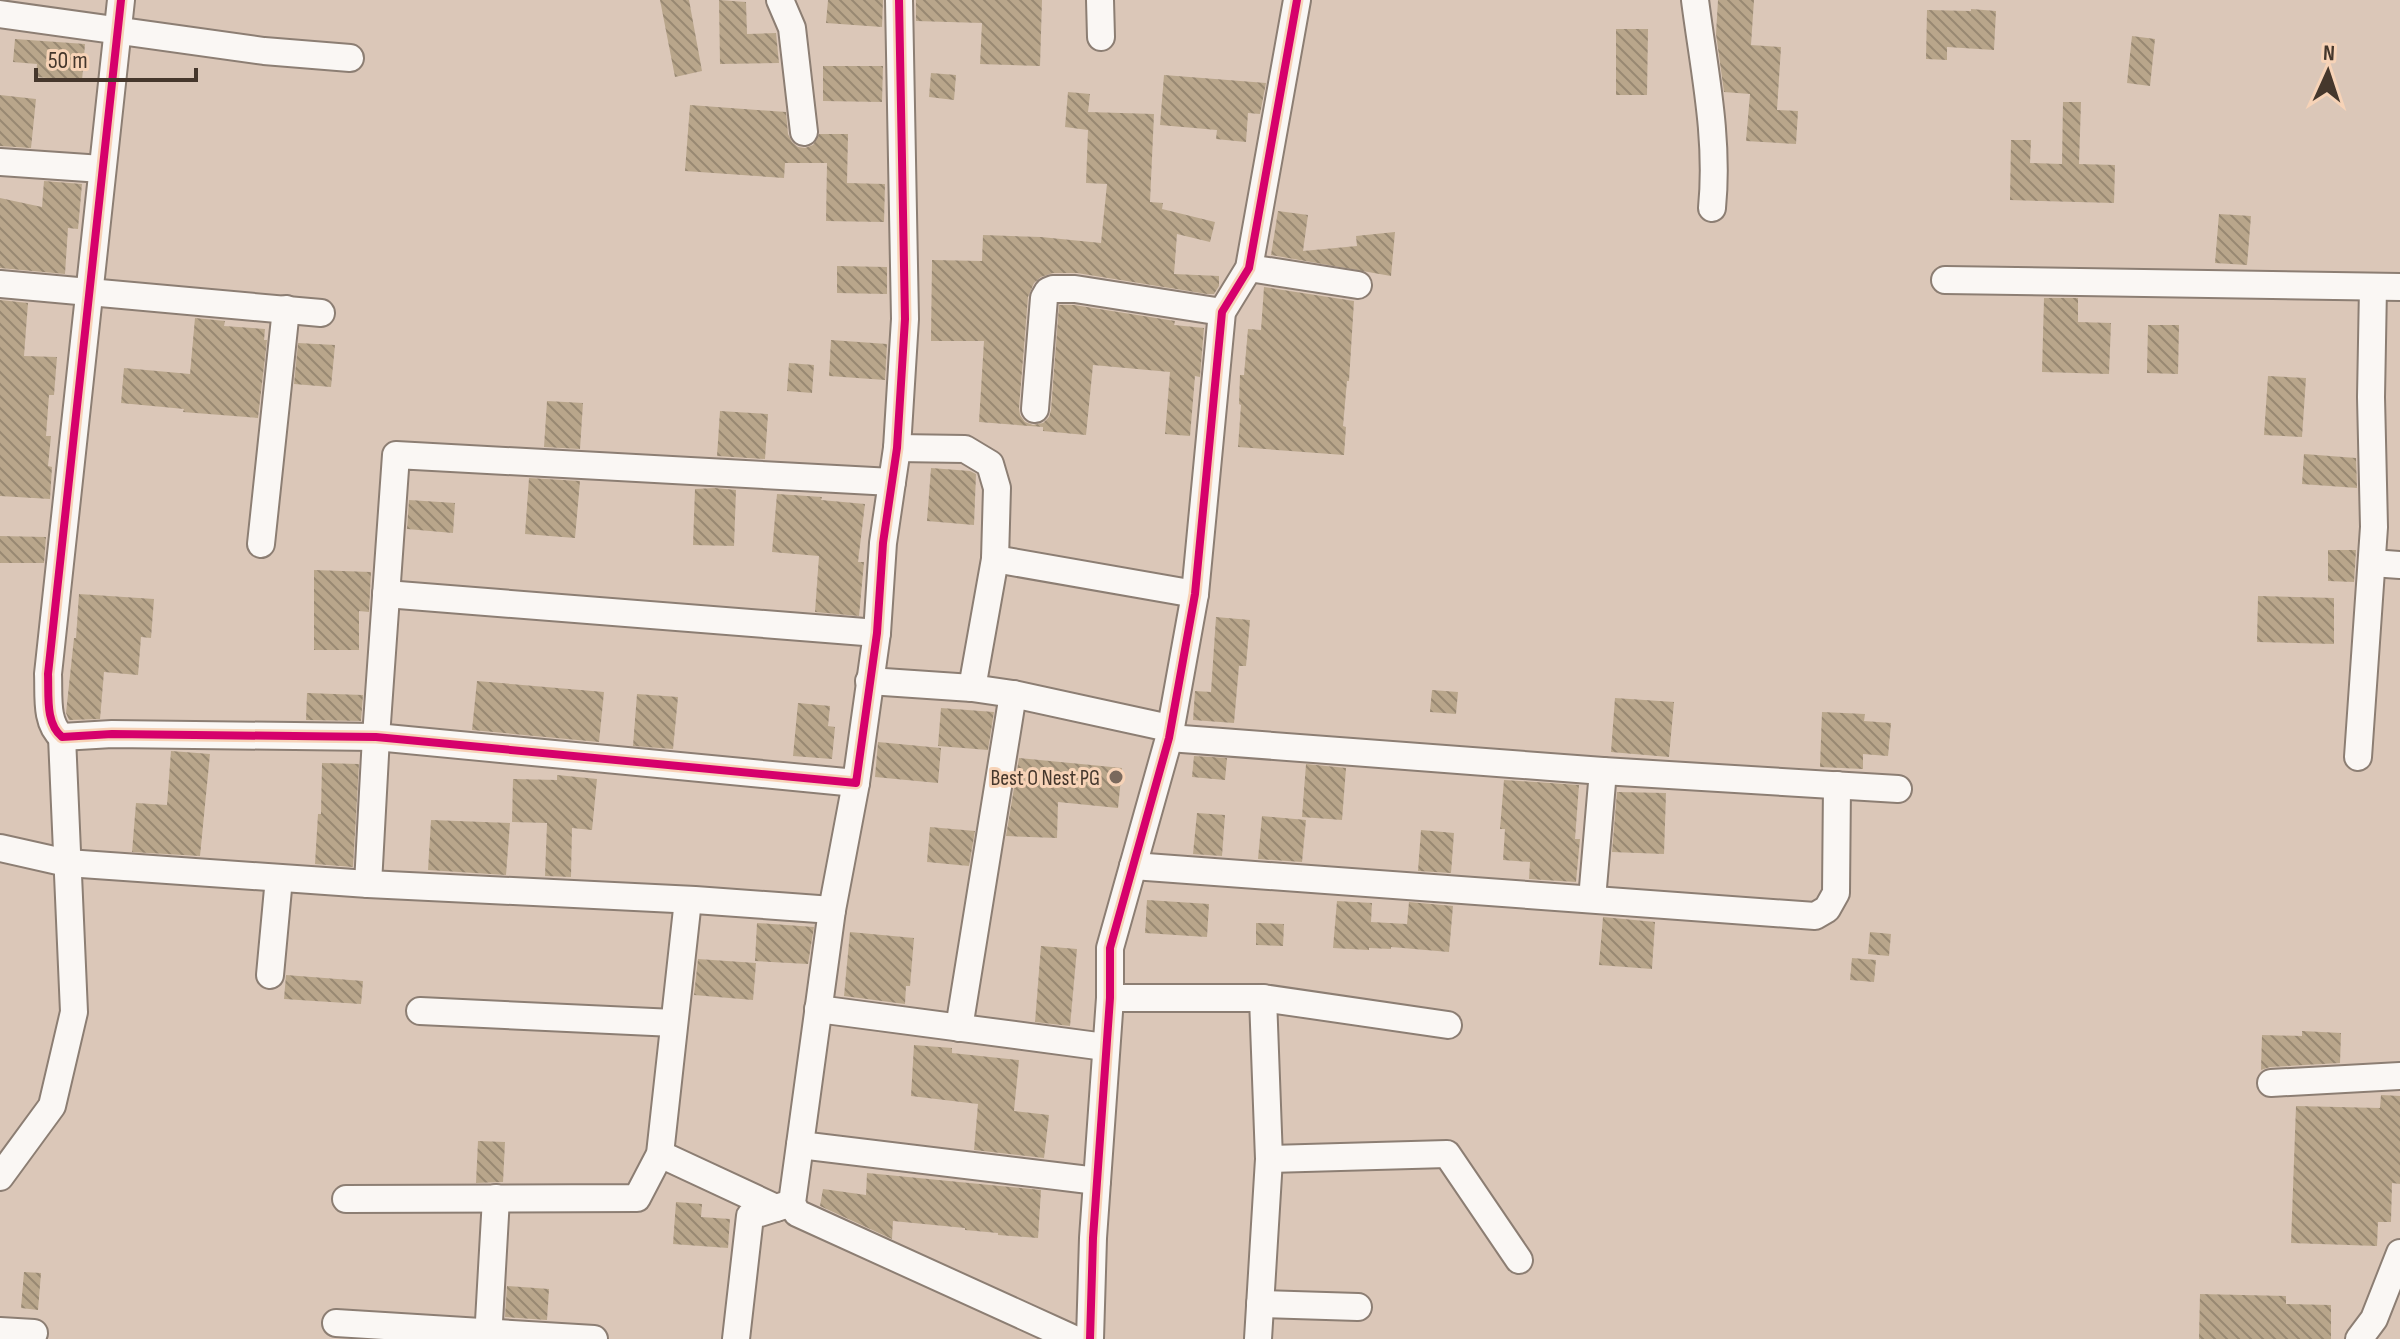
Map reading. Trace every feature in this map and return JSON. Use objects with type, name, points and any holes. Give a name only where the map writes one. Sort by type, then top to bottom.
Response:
[{"type":"street","points":[[121,0],[48,674],[51,723],[55,732],[62,737],[112,734],[376,737],[856,783]]},
{"type":"street","points":[[780,0],[792,28],[804,132]]},
{"type":"street","points":[[784,1206],[800,1145],[832,910],[856,783],[877,633],[883,543],[897,448],[905,319],[899,0]]},
{"type":"street","points":[[1100,0],[1101,37]]},
{"type":"street","points":[[1090,1339],[1110,998],[1110,948],[1169,733],[1195,594],[1222,312],[1249,268],[1297,0]]},
{"type":"street","points":[[1695,0],[1714,137],[1712,208]]},
{"type":"street","points":[[0,14],[264,51],[350,58]]},
{"type":"street","points":[[0,162],[102,169]]},
{"type":"street","points":[[1249,268],[1358,285]]},
{"type":"street","points":[[1945,280],[2400,287]]},
{"type":"street","points":[[0,284],[321,313]]},
{"type":"street","points":[[2358,757],[2374,527],[2371,397],[2373,287]]},
{"type":"street","points":[[1035,409],[1044,298],[1048,291],[1075,289],[1222,312]]},
{"type":"street","points":[[261,544],[286,309]]},
{"type":"street","points":[[897,448],[965,449],[990,464],[997,488],[995,559],[972,688]]},
{"type":"street","points":[[368,884],[396,455],[892,482]]},
{"type":"street","points":[[995,559],[1195,594]]},
{"type":"street","points":[[2372,563],[2400,565]]},
{"type":"street","points":[[386,594],[877,633]]},
{"type":"street","points":[[869,681],[1013,694],[1169,733],[1603,771],[1898,789]]},
{"type":"street","points":[[959,1028],[1013,694]]},
{"type":"street","points":[[0,1177],[52,1106],[74,1012],[62,737]]},
{"type":"street","points":[[1592,899],[1603,771]]},
{"type":"street","points":[[1133,866],[1815,916],[1827,909],[1836,893],[1837,785]]},
{"type":"street","points":[[0,848],[67,863],[368,884],[832,910]]},
{"type":"street","points":[[270,975],[279,878]]},
{"type":"street","points":[[346,1199],[637,1198],[660,1154],[688,900]]},
{"type":"street","points":[[1110,998],[1263,998],[1448,1025]]},
{"type":"street","points":[[1258,1339],[1269,1159],[1263,998]]},
{"type":"street","points":[[818,1009],[1105,1047]]},
{"type":"street","points":[[420,1011],[674,1023]]},
{"type":"street","points":[[2271,1083],[2400,1076]]},
{"type":"street","points":[[800,1145],[1097,1181]]},
{"type":"street","points":[[660,1154],[784,1206],[1074,1339]]},
{"type":"street","points":[[1269,1159],[1447,1154],[1519,1260]]},
{"type":"street","points":[[488,1336],[496,1198]]},
{"type":"street","points":[[736,1339],[750,1216],[784,1206]]},
{"type":"street","points":[[2359,1339],[2374,1319],[2400,1253]]},
{"type":"street","points":[[1260,1304],[1358,1307]]},
{"type":"street","points":[[336,1323],[488,1336],[594,1339]]},
{"type":"street","points":[[0,1331],[34,1333]]},
{"type":"building","points":[[660,0],[689,0],[702,71],[675,77]]},
{"type":"building","points":[[719,0],[746,2],[747,34],[776,33],[779,63],[720,64]]},
{"type":"building","points":[[828,0],[883,0],[882,27],[826,23]]},
{"type":"building","points":[[916,0],[1042,0],[1040,66],[980,64],[982,23],[916,21]]},
{"type":"building","points":[[1718,0],[1754,0],[1751,45],[1781,47],[1777,110],[1798,111],[1796,144],[1746,141],[1750,94],[1724,92],[1716,34]]},
{"type":"building","points":[[1927,10],[1996,11],[1994,50],[1947,47],[1947,60],[1926,59]]},
{"type":"building","points":[[1616,29],[1648,29],[1647,95],[1616,95]]},
{"type":"building","points":[[2132,36],[2155,39],[2150,86],[2127,83]]},
{"type":"building","points":[[15,39],[85,44],[82,81],[36,77],[37,64],[13,62]]},
{"type":"building","points":[[823,66],[883,66],[882,102],[823,101]]},
{"type":"building","points":[[931,73],[956,75],[954,100],[929,97]]},
{"type":"building","points":[[1164,75],[1266,83],[1260,114],[1248,113],[1246,142],[1216,139],[1217,130],[1160,125]]},
{"type":"building","points":[[1068,92],[1090,94],[1088,112],[1154,114],[1150,202],[1163,203],[1162,209],[1215,222],[1210,242],[1177,234],[1174,274],[1219,276],[1219,286],[1214,294],[1207,294],[1077,273],[1053,273],[1041,277],[1034,283],[1028,297],[1020,415],[1025,422],[1033,425],[1043,423],[1049,417],[1059,305],[1074,305],[1204,328],[1200,377],[1195,376],[1190,436],[1165,434],[1170,372],[1093,365],[1086,435],[1043,431],[1043,427],[979,422],[984,341],[931,341],[932,260],[982,261],[983,235],[1101,243],[1107,184],[1086,183],[1088,130],[1065,127]]},
{"type":"building","points":[[0,95],[36,99],[31,148],[0,146]]},
{"type":"building","points":[[2063,102],[2081,102],[2079,164],[2115,165],[2114,203],[2010,200],[2011,140],[2031,140],[2030,163],[2062,164]]},
{"type":"building","points":[[690,105],[786,112],[788,134],[798,147],[813,145],[819,134],[848,134],[847,183],[885,184],[884,222],[826,221],[827,163],[785,163],[784,178],[685,171]]},
{"type":"building","points":[[44,181],[82,184],[78,229],[68,228],[65,274],[0,268],[0,198],[42,207]]},
{"type":"building","points":[[1278,211],[1308,215],[1303,251],[1357,246],[1356,236],[1395,232],[1391,276],[1271,255]]},
{"type":"building","points":[[2219,214],[2251,216],[2247,265],[2215,263]]},
{"type":"building","points":[[837,266],[887,267],[887,294],[837,293]]},
{"type":"building","points":[[1264,287],[1354,301],[1343,426],[1346,427],[1344,455],[1238,447],[1240,375],[1244,375],[1248,329],[1261,330]]},
{"type":"building","points":[[2044,298],[2078,298],[2078,322],[2111,323],[2109,374],[2042,372]]},
{"type":"building","points":[[0,300],[28,303],[24,356],[57,357],[54,395],[49,395],[46,436],[51,436],[48,466],[52,467],[50,499],[0,496]]},
{"type":"building","points":[[195,318],[225,321],[224,326],[265,329],[264,340],[267,340],[258,418],[121,403],[124,368],[190,374]]},
{"type":"building","points":[[2148,325],[2179,325],[2178,374],[2147,373]]},
{"type":"building","points":[[831,340],[887,344],[885,380],[829,376]]},
{"type":"building","points":[[298,343],[335,345],[331,387],[294,384]]},
{"type":"building","points":[[789,363],[814,365],[812,393],[787,391]]},
{"type":"building","points":[[2268,376],[2306,378],[2302,437],[2264,435]]},
{"type":"building","points":[[547,401],[583,403],[580,449],[544,447]]},
{"type":"building","points":[[720,411],[768,414],[765,459],[717,456]]},
{"type":"building","points":[[2304,454],[2356,458],[2357,488],[2302,484]]},
{"type":"building","points":[[931,468],[976,474],[974,525],[927,521]]},
{"type":"building","points":[[529,478],[580,481],[575,538],[525,534]]},
{"type":"building","points":[[695,489],[736,490],[734,546],[693,545]]},
{"type":"building","points":[[777,494],[865,504],[858,562],[864,562],[859,616],[815,612],[819,556],[772,552]]},
{"type":"building","points":[[409,500],[455,503],[453,533],[407,529]]},
{"type":"building","points":[[0,536],[46,537],[44,563],[0,563]]},
{"type":"building","points":[[2328,550],[2356,550],[2354,582],[2328,581]]},
{"type":"building","points":[[314,570],[371,572],[369,612],[359,611],[359,650],[314,650]]},
{"type":"building","points":[[79,594],[154,599],[151,638],[141,637],[138,675],[104,672],[100,719],[69,720],[66,713]]},
{"type":"building","points":[[2258,596],[2334,598],[2334,644],[2257,642]]},
{"type":"building","points":[[1216,617],[1250,620],[1246,666],[1239,666],[1234,723],[1193,720],[1195,691],[1211,692]]},
{"type":"building","points":[[477,681],[604,692],[599,742],[472,730]]},
{"type":"building","points":[[1432,690],[1458,692],[1456,714],[1430,712]]},
{"type":"building","points":[[307,693],[363,695],[361,721],[306,720]]},
{"type":"building","points":[[637,694],[678,697],[673,749],[633,746]]},
{"type":"building","points":[[1615,698],[1674,702],[1669,757],[1611,752]]},
{"type":"building","points":[[798,703],[830,706],[828,726],[835,727],[832,759],[793,756]]},
{"type":"building","points":[[941,708],[994,712],[988,750],[938,746]]},
{"type":"building","points":[[1822,712],[1865,714],[1864,721],[1891,723],[1888,756],[1863,754],[1863,769],[1820,767]]},
{"type":"building","points":[[878,742],[941,748],[938,783],[875,777]]},
{"type":"building","points":[[171,751],[210,754],[200,856],[132,852],[136,803],[167,805]]},
{"type":"building","points":[[1194,756],[1227,758],[1225,780],[1192,777]]},
{"type":"building","points":[[1019,758],[1122,768],[1118,808],[1058,802],[1057,838],[1006,836]]},
{"type":"building","points":[[322,763],[359,764],[353,867],[315,864],[318,814],[321,814]]},
{"type":"building","points":[[1306,764],[1346,768],[1342,820],[1302,817]]},
{"type":"building","points":[[557,775],[597,779],[592,830],[572,828],[571,877],[545,876],[547,823],[512,822],[513,779],[557,780]]},
{"type":"building","points":[[1504,780],[1579,785],[1575,839],[1580,839],[1576,882],[1529,879],[1530,862],[1503,860],[1505,829],[1500,829]]},
{"type":"building","points":[[1617,792],[1666,793],[1664,854],[1612,852]]},
{"type":"building","points":[[1197,813],[1225,815],[1222,856],[1193,854]]},
{"type":"building","points":[[1262,816],[1306,820],[1302,862],[1258,859]]},
{"type":"building","points":[[431,820],[510,823],[506,875],[428,870]]},
{"type":"building","points":[[930,827],[975,831],[969,866],[927,862]]},
{"type":"building","points":[[1421,830],[1454,833],[1451,873],[1418,871]]},
{"type":"building","points":[[1147,900],[1209,904],[1207,937],[1145,933]]},
{"type":"building","points":[[1337,901],[1372,903],[1371,922],[1407,924],[1409,902],[1453,906],[1449,952],[1391,947],[1369,950],[1333,948]]},
{"type":"building","points":[[1603,917],[1655,922],[1652,969],[1599,965]]},
{"type":"building","points":[[757,923],[814,927],[808,964],[755,961]]},
{"type":"building","points":[[1256,923],[1284,924],[1283,946],[1256,945]]},
{"type":"building","points":[[850,932],[914,938],[910,986],[906,986],[905,1004],[844,996]]},
{"type":"building","points":[[1870,932],[1891,934],[1889,956],[1868,954]]},
{"type":"building","points":[[1041,946],[1077,949],[1070,1026],[1035,1022]]},
{"type":"building","points":[[1852,958],[1876,960],[1874,982],[1850,980]]},
{"type":"building","points":[[698,959],[756,963],[753,1000],[694,995]]},
{"type":"building","points":[[286,975],[363,981],[361,1004],[284,999]]},
{"type":"building","points":[[2302,1031],[2341,1033],[2340,1063],[2261,1070],[2262,1035],[2302,1036]]},
{"type":"building","points":[[914,1045],[952,1048],[952,1053],[1019,1060],[1014,1111],[1049,1115],[1044,1158],[974,1150],[978,1104],[911,1096]]},
{"type":"building","points":[[2381,1095],[2400,1096],[2400,1184],[2392,1183],[2391,1222],[2378,1222],[2377,1246],[2291,1243],[2296,1106],[2380,1108]]},
{"type":"building","points":[[478,1141],[505,1142],[503,1182],[476,1183]]},
{"type":"building","points":[[867,1173],[1041,1190],[1038,1238],[893,1221],[892,1239],[820,1206],[823,1189],[866,1195]]},
{"type":"building","points":[[676,1202],[702,1204],[701,1217],[730,1219],[728,1248],[673,1244]]},
{"type":"building","points":[[24,1272],[41,1273],[38,1310],[21,1308]]},
{"type":"building","points":[[507,1286],[549,1289],[547,1320],[505,1317]]},
{"type":"building","points":[[2200,1294],[2286,1296],[2286,1304],[2331,1305],[2331,1339],[2199,1339]]},
{"type":"cycle path","points":[[121,0],[48,674],[50,716],[62,737],[112,734],[376,737],[856,783],[877,633],[883,543],[897,448],[905,319],[899,0]]},
{"type":"cycle path","points":[[1090,1339],[1093,1238],[1110,998],[1110,948],[1169,738],[1195,594],[1222,312],[1249,268],[1297,0]]},
{"type":"place","name":"Best O Nest PG","points":[[1116,777]]}]
